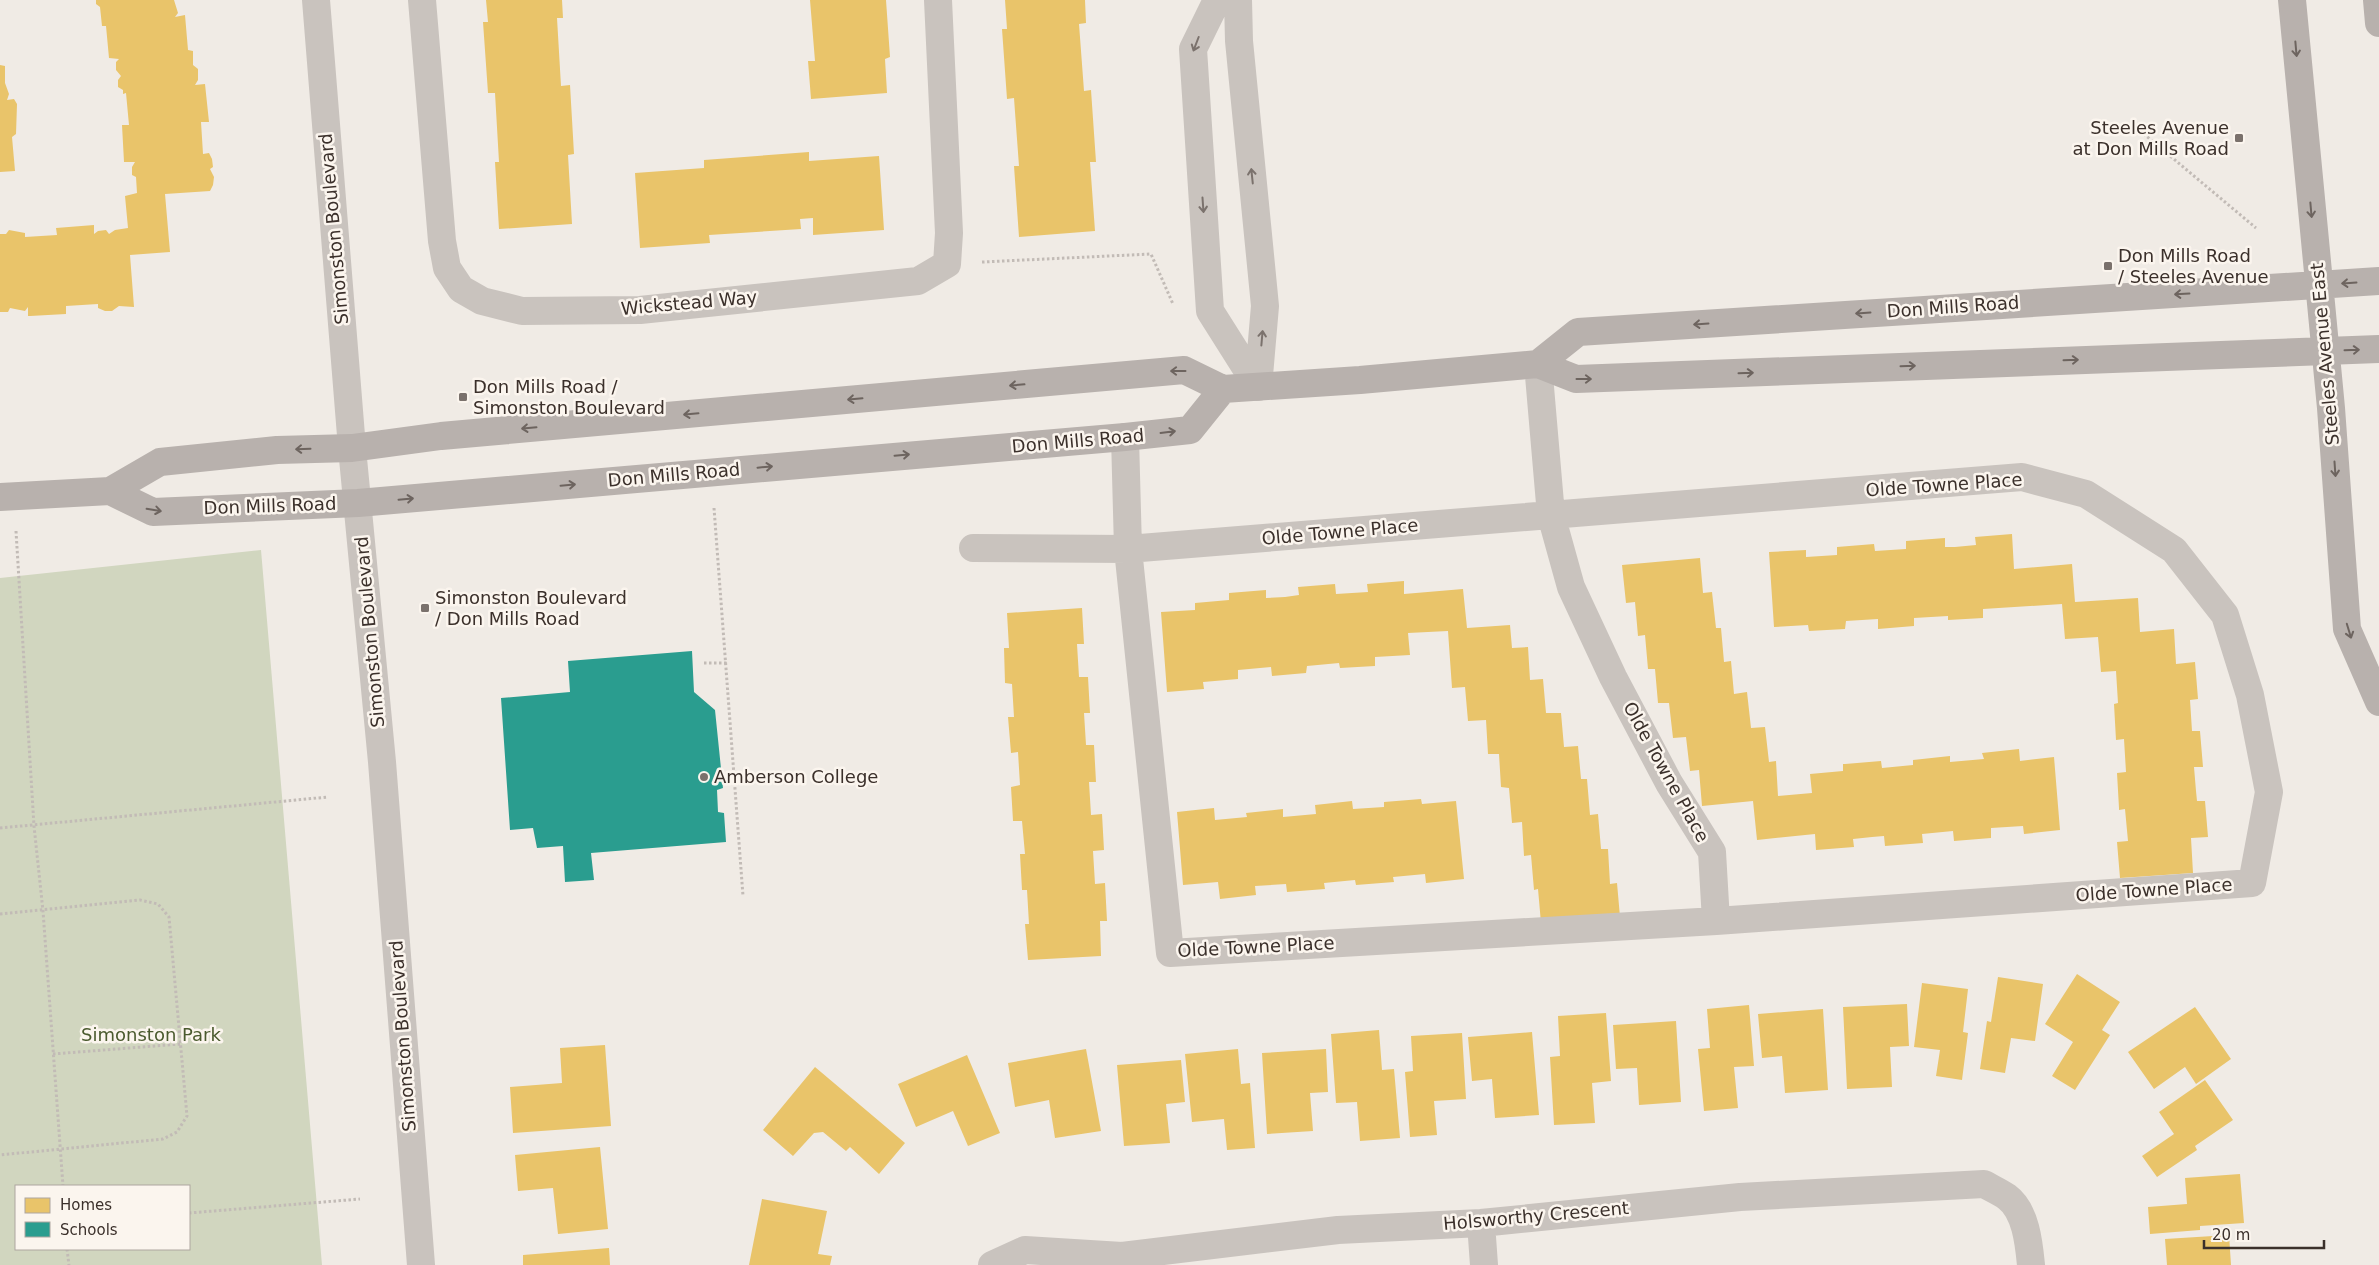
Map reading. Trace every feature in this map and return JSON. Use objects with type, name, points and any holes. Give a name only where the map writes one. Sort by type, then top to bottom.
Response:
[{"type":"main road","name":"Steeles Avenue East","points":[[2292,0],[2318,285],[2326,351],[2347,629],[2379,702]]},
{"type":"main road","points":[[2377,0],[2379,23]]},
{"type":"main road","name":"Don Mills Road","points":[[1538,364],[1578,332],[2379,281]]},
{"type":"main road","name":"Don Mills Road","points":[[8,497],[110,491],[160,462],[277,450],[352,448],[441,436],[1184,370],[1223,389],[1360,380],[1538,364],[1576,380],[2379,349]]},
{"type":"main road","name":"Don Mills Road","points":[[110,491],[153,512],[358,503],[1125,437],[1190,430],[1223,389]]},
{"type":"street","name":"Simonston Boulevard","points":[[316,0],[352,448],[382,762],[421,1265]]},
{"type":"street","name":"Wickstead Way","points":[[422,0],[447,268],[460,289],[482,301],[522,311],[640,310],[918,281],[947,264]]},
{"type":"street","points":[[938,0],[948,234],[947,264]]},
{"type":"street","points":[[1217,0],[1193,49],[1210,311],[1258,387]]},
{"type":"street","points":[[1238,0],[1239,41],[1265,306],[1258,387]]},
{"type":"street","name":"Olde Towne Place","points":[[1538,364],[1551,515],[1571,587],[1613,677],[1668,783],[1712,852],[1716,921]]},
{"type":"street","name":"Olde Towne Place","points":[[973,548],[1128,550],[2022,477],[2086,494],[2174,550],[2225,615],[2250,695],[2269,792],[2252,883],[1716,921],[1170,953],[1128,550],[1125,437]]},
{"type":"street","name":"Holsworthy Crescent","points":[[992,1265],[1025,1250],[1122,1256],[1338,1230],[1481,1223],[1740,1196],[1984,1184],[2009,1198],[2020,1211],[2030,1245],[2031,1265]]},
{"type":"street","points":[[1481,1223],[1484,1265]]},
{"type":"path","points":[[2132,124],[2256,228]]},
{"type":"path","points":[[947,264],[1151,254],[1176,313]]},
{"type":"path","points":[[8,497],[17,558],[34,826],[43,911],[63,1185]]},
{"type":"path","points":[[714,500],[743,896]]},
{"type":"path","points":[[704,663],[727,663]]},
{"type":"path","points":[[0,828],[328,797]]},
{"type":"path","points":[[0,914],[140,900],[158,904],[169,917],[187,1116],[177,1132],[163,1139],[0,1155]]},
{"type":"path","points":[[53,1054],[180,1044]]},
{"type":"path","points":[[190,1213],[360,1199]]},
{"type":"path","points":[[68,1250],[69,1265]]},
{"type":"green space","name":"Simonston Park","points":[[261,550],[322,1265],[0,1265],[0,578]]},
{"type":"building: Homes","points":[[96,0],[174,0],[178,13],[175,17],[185,15],[188,50],[193,51],[193,65],[198,69],[198,80],[195,85],[205,84],[209,122],[201,122],[203,154],[209,153],[212,159],[213,167],[210,169],[214,177],[213,185],[210,191],[165,194],[170,252],[130,255],[134,307],[119,306],[112,311],[105,311],[98,308],[98,304],[66,306],[66,314],[30,316],[28,316],[28,307],[25,311],[10,308],[8,312],[0,312],[0,234],[6,234],[9,230],[25,233],[25,237],[57,235],[56,228],[94,225],[94,234],[98,231],[106,230],[109,234],[115,230],[128,228],[125,196],[137,193],[136,177],[132,175],[132,167],[135,162],[124,162],[122,125],[129,125],[126,93],[123,94],[123,90],[118,87],[118,80],[121,76],[116,70],[116,62],[119,59],[109,58],[106,26],[102,26],[100,7],[96,4]]},
{"type":"building: Homes","points":[[486,0],[562,0],[563,18],[557,18],[561,86],[570,85],[574,154],[568,155],[572,224],[499,229],[495,162],[499,162],[495,93],[488,93],[483,22],[488,22]]},
{"type":"building: Homes","points":[[810,0],[886,0],[890,57],[885,59],[887,93],[811,99],[808,61],[815,61]]},
{"type":"building: Homes","points":[[1005,0],[1085,0],[1086,23],[1079,24],[1084,91],[1091,90],[1096,162],[1090,162],[1095,231],[1019,237],[1014,166],[1019,166],[1014,98],[1007,99],[1002,29],[1007,29]]},
{"type":"building: Homes","points":[[0,65],[5,66],[5,83],[9,94],[7,100],[14,99],[17,104],[16,134],[12,137],[15,171],[0,172]]},
{"type":"building: Homes","points":[[809,152],[809,161],[879,156],[884,230],[813,235],[813,218],[800,219],[801,229],[709,235],[710,243],[640,248],[635,173],[704,168],[704,160]]},
{"type":"building: Homes","points":[[2012,534],[2014,569],[2072,564],[2075,602],[2138,598],[2140,632],[2174,629],[2176,664],[2195,662],[2198,699],[2190,700],[2192,731],[2200,731],[2203,767],[2194,767],[2197,801],[2205,801],[2208,837],[2191,838],[2193,873],[2120,878],[2117,842],[2128,841],[2125,809],[2119,810],[2117,773],[2126,772],[2124,739],[2116,740],[2114,704],[2118,703],[2116,671],[2101,672],[2098,637],[2065,639],[2062,604],[1983,609],[1983,618],[1948,620],[1948,616],[1914,618],[1914,626],[1878,629],[1878,619],[1846,621],[1845,629],[1809,631],[1808,625],[1774,627],[1769,552],[1806,550],[1806,557],[1837,555],[1837,547],[1874,544],[1875,551],[1906,549],[1906,541],[1945,538],[1945,547],[1955,547],[1976,545],[1975,537]]},
{"type":"building: Homes","points":[[1700,558],[1703,593],[1712,592],[1716,628],[1721,628],[1724,662],[1731,661],[1734,694],[1747,692],[1751,728],[1765,727],[1769,762],[1776,761],[1778,796],[1812,793],[1810,774],[1843,771],[1843,764],[1881,761],[1882,768],[1913,765],[1913,760],[1950,756],[1950,762],[1984,759],[1982,753],[2019,749],[2020,761],[2054,757],[2060,830],[2024,834],[2023,826],[1991,828],[1991,838],[1954,841],[1953,831],[1922,834],[1923,843],[1885,846],[1884,836],[1853,839],[1854,847],[1816,850],[1815,834],[1757,840],[1753,801],[1702,806],[1699,770],[1690,771],[1686,737],[1673,738],[1669,703],[1658,703],[1655,669],[1648,669],[1645,635],[1638,636],[1635,602],[1626,603],[1622,565]]},
{"type":"building: Homes","points":[[1404,581],[1404,594],[1463,589],[1467,628],[1510,625],[1512,648],[1528,647],[1530,680],[1543,679],[1546,713],[1561,713],[1564,747],[1578,746],[1581,779],[1587,779],[1590,815],[1598,814],[1601,849],[1608,849],[1610,884],[1617,883],[1620,917],[1541,923],[1538,889],[1534,890],[1531,855],[1524,856],[1522,822],[1512,823],[1509,788],[1501,787],[1499,754],[1488,754],[1486,720],[1468,721],[1465,687],[1452,688],[1448,631],[1408,633],[1410,655],[1375,657],[1375,666],[1340,668],[1339,663],[1307,666],[1306,673],[1272,676],[1271,667],[1238,670],[1238,679],[1203,682],[1204,689],[1167,692],[1161,612],[1195,610],[1195,603],[1229,600],[1229,593],[1266,590],[1266,598],[1285,597],[1299,595],[1298,587],[1335,584],[1336,594],[1368,592],[1367,584]]},
{"type":"building: Homes","points":[[1082,608],[1084,644],[1077,644],[1079,677],[1088,677],[1090,713],[1084,713],[1086,745],[1094,745],[1096,782],[1089,782],[1091,815],[1102,814],[1104,850],[1093,851],[1095,884],[1105,883],[1107,921],[1100,921],[1101,956],[1028,960],[1025,924],[1029,924],[1027,890],[1022,890],[1020,854],[1025,854],[1022,821],[1013,821],[1011,787],[1020,785],[1018,752],[1011,753],[1008,717],[1014,717],[1012,684],[1005,683],[1004,648],[1009,648],[1007,613]]},
{"type":"building: Homes","points":[[1421,799],[1422,804],[1456,801],[1464,879],[1426,883],[1425,874],[1393,877],[1394,882],[1356,885],[1355,880],[1324,883],[1325,889],[1287,892],[1286,884],[1255,886],[1256,895],[1220,899],[1218,882],[1183,885],[1177,812],[1214,808],[1215,820],[1247,817],[1246,813],[1283,809],[1283,817],[1316,814],[1315,805],[1352,801],[1353,809],[1384,807],[1384,802]]},
{"type":"building: Homes","points":[[2077,974],[2120,1002],[2102,1030],[2110,1035],[2075,1090],[2052,1076],[2073,1042],[2045,1024]]},
{"type":"building: Homes","points":[[1998,977],[2043,984],[2035,1041],[2011,1038],[2005,1073],[1980,1069],[1987,1021],[1991,1022]]},
{"type":"building: Homes","points":[[1922,983],[1968,989],[1963,1032],[1968,1033],[1962,1080],[1936,1076],[1940,1050],[1914,1047]]},
{"type":"building: Homes","points":[[1907,1004],[1909,1046],[1890,1047],[1892,1087],[1847,1089],[1843,1007]]},
{"type":"building: Homes","points":[[1749,1005],[1754,1066],[1734,1067],[1738,1108],[1704,1111],[1698,1049],[1710,1048],[1707,1009]]},
{"type":"building: Homes","points":[[2195,1007],[2231,1059],[2196,1084],[2185,1067],[2154,1089],[2128,1052]]},
{"type":"building: Homes","points":[[1823,1009],[1828,1090],[1785,1093],[1782,1056],[1762,1058],[1758,1014]]},
{"type":"building: Homes","points":[[1606,1013],[1611,1081],[1592,1083],[1595,1123],[1554,1125],[1550,1057],[1560,1056],[1558,1016]]},
{"type":"building: Homes","points":[[1676,1021],[1681,1102],[1639,1105],[1637,1068],[1616,1069],[1613,1025]]},
{"type":"building: Homes","points":[[1379,1030],[1382,1070],[1394,1069],[1400,1138],[1360,1141],[1357,1102],[1336,1103],[1331,1034]]},
{"type":"building: Homes","points":[[1532,1032],[1539,1115],[1495,1118],[1492,1079],[1472,1081],[1468,1037]]},
{"type":"building: Homes","points":[[1462,1033],[1466,1099],[1434,1101],[1437,1135],[1410,1137],[1405,1072],[1413,1071],[1411,1036]]},
{"type":"building: Homes","points":[[605,1045],[611,1126],[513,1133],[510,1087],[562,1083],[560,1048]]},
{"type":"building: Homes","points":[[1086,1049],[1101,1131],[1055,1138],[1049,1100],[1015,1107],[1008,1063]]},
{"type":"building: Homes","points":[[1238,1049],[1241,1084],[1250,1083],[1255,1148],[1227,1150],[1224,1119],[1192,1122],[1185,1054]]},
{"type":"building: Homes","points":[[1326,1049],[1328,1092],[1310,1093],[1313,1131],[1267,1134],[1262,1053]]},
{"type":"building: Homes","points":[[967,1055],[1000,1133],[968,1146],[953,1111],[916,1127],[898,1084]]},
{"type":"building: Homes","points":[[1181,1060],[1185,1102],[1166,1104],[1170,1143],[1124,1146],[1117,1065]]},
{"type":"building: Homes","points":[[815,1067],[905,1143],[879,1174],[850,1147],[846,1151],[823,1132],[814,1133],[793,1156],[763,1130]]},
{"type":"building: Homes","points":[[2205,1080],[2233,1120],[2195,1146],[2197,1150],[2157,1177],[2142,1156],[2174,1134],[2159,1112]]},
{"type":"building: Homes","points":[[600,1147],[608,1229],[558,1234],[553,1188],[518,1191],[515,1155]]},
{"type":"building: Homes","points":[[2240,1174],[2244,1223],[2200,1226],[2200,1230],[2150,1234],[2148,1207],[2187,1204],[2185,1178]]},
{"type":"building: Homes","points":[[762,1199],[827,1211],[818,1254],[832,1256],[830,1265],[749,1265]]},
{"type":"building: Homes","points":[[2229,1235],[2231,1265],[2167,1265],[2165,1239]]},
{"type":"building: Homes","points":[[609,1248],[610,1265],[523,1265],[523,1255]]},
{"type":"building: Schools","points":[[692,651],[694,692],[715,710],[723,788],[717,790],[718,812],[724,813],[726,842],[591,853],[594,880],[565,882],[563,846],[537,848],[533,828],[510,830],[501,698],[570,692],[568,661]]},
{"type":"place","name":"Steeles Avenue at Don Mills Road","points":[[2239,138]]},
{"type":"place","name":"Don Mills Road / Steeles Avenue","points":[[2108,266]]},
{"type":"place","name":"Don Mills Road / Simonston Boulevard","points":[[463,397]]},
{"type":"place","name":"Simonston Boulevard / Don Mills Road","points":[[425,608]]},
{"type":"place","name":"Amberson College","points":[[704,777]]}]
